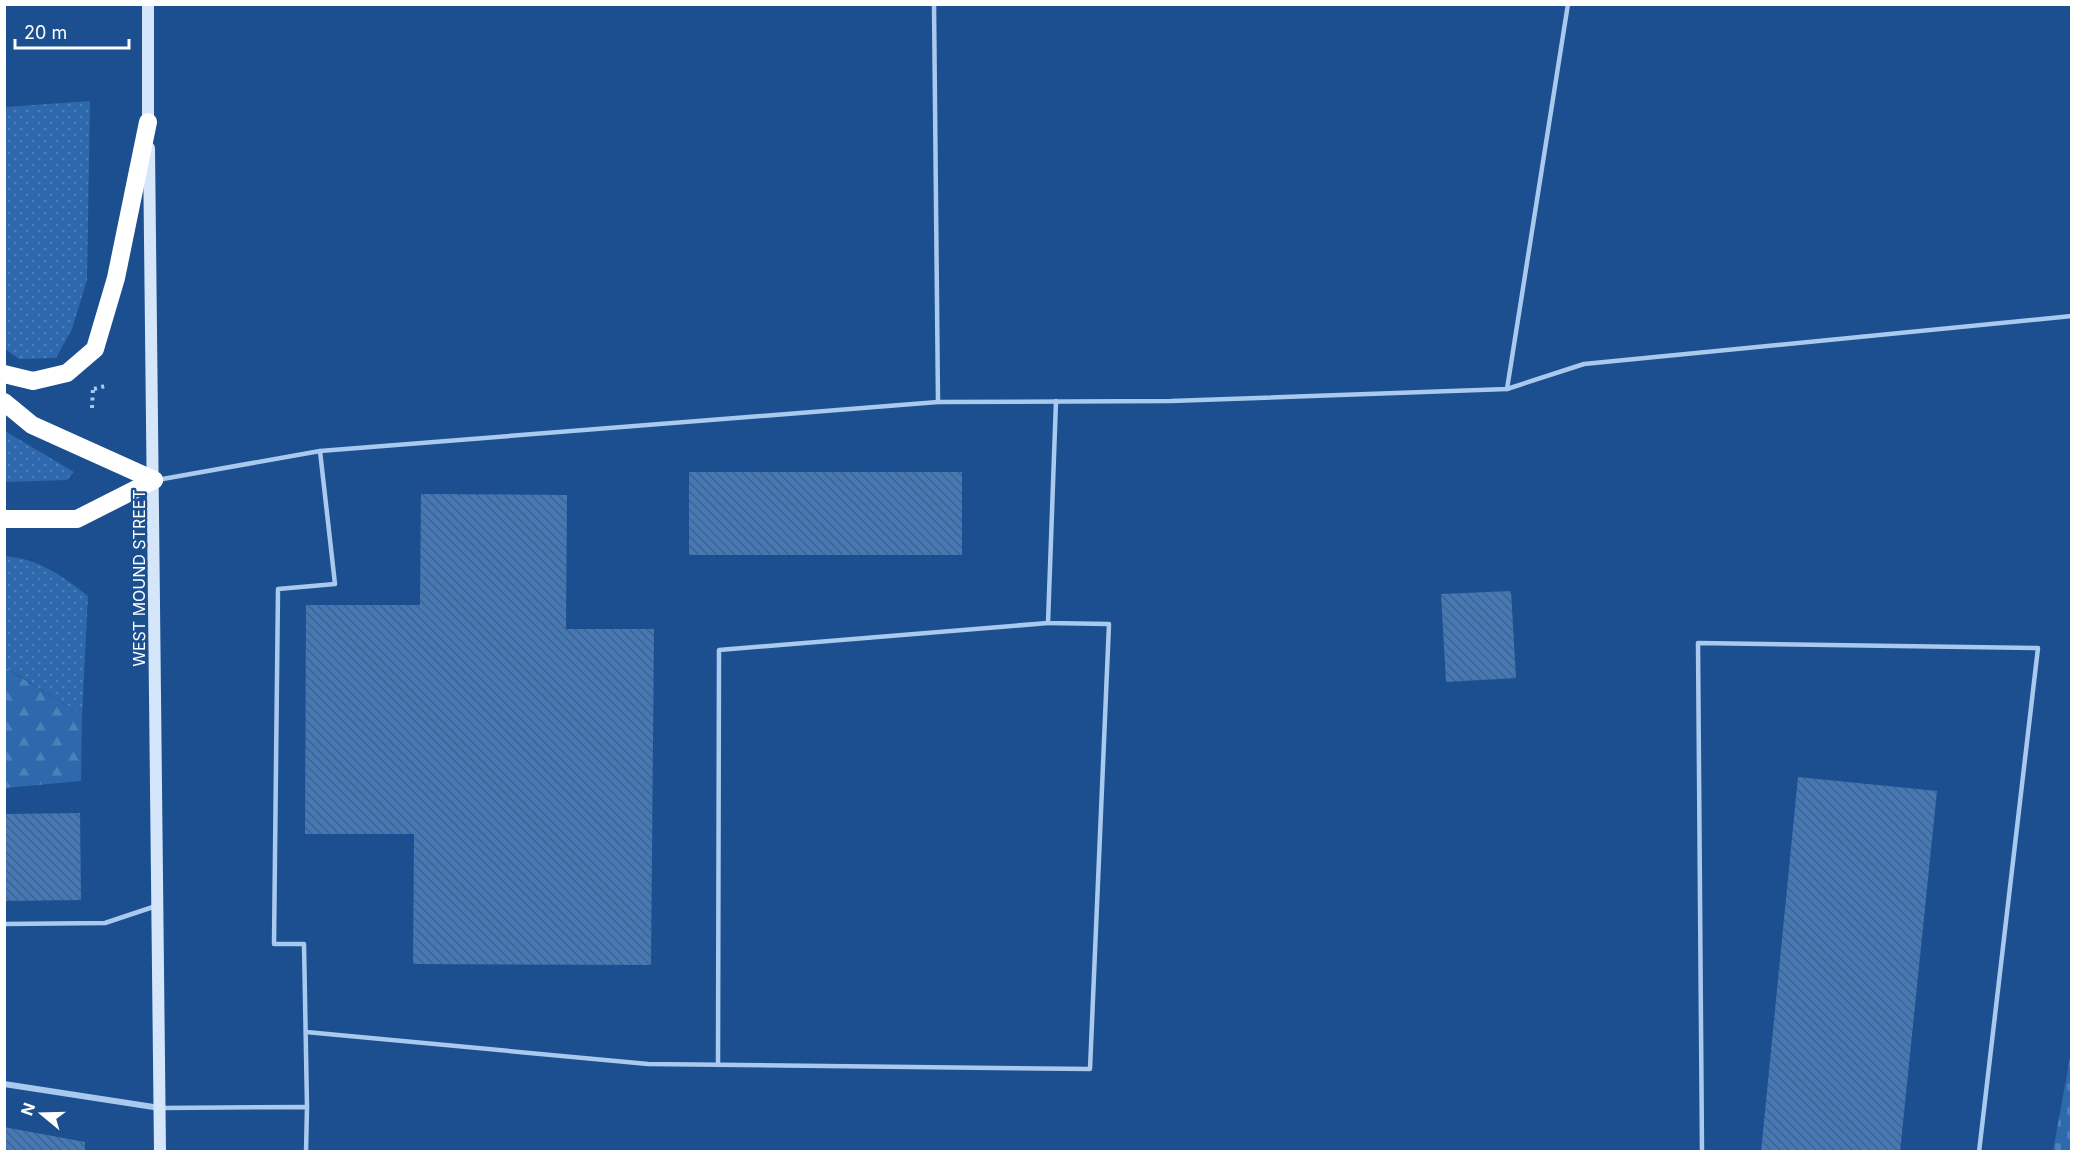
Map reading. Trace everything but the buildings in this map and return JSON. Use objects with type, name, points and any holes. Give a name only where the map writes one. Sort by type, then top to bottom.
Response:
[{"type":"highway","points":[[4,374],[33,381],[67,373],[95,349],[116,278],[148,122]]},
{"type":"highway","points":[[4,402],[32,425],[154,480]]},
{"type":"highway","points":[[4,519],[77,519],[154,480]]},
{"type":"main road","name":"WEST MOUND STREET","points":[[148,4],[160,1152]]},
{"type":"street","points":[[4,1084],[160,1108]]},
{"type":"lane","points":[[934,4],[938,402]]},
{"type":"lane","points":[[1507,390],[1568,4]]},
{"type":"lane","points":[[154,480],[320,451],[938,402],[1171,401],[1507,390],[1584,364],[2072,316]]},
{"type":"lane","points":[[1048,623],[1056,401]]},
{"type":"lane","points":[[306,1152],[304,944],[274,944],[278,589],[335,584],[320,451]]},
{"type":"lane","points":[[306,1032],[648,1064],[718,1065],[1090,1068],[1109,624],[1048,623],[719,650],[718,1065]]},
{"type":"lane","points":[[1702,1152],[1698,643],[2038,648],[1979,1152]]},
{"type":"lane","points":[[4,924],[105,923],[158,905]]},
{"type":"lane","points":[[160,1108],[307,1107]]},
{"type":"path","points":[[92,408],[94,389],[105,386]]},
{"type":"green space","points":[[90,101],[87,280],[72,329],[56,358],[19,359],[5,349],[5,107]]},
{"type":"green space","points":[[5,431],[74,472],[67,480],[5,482]]},
{"type":"green space","points":[[4,556],[39,564],[88,596],[82,715],[5,667]]},
{"type":"green space","points":[[4,667],[82,715],[81,781],[5,788]]},
{"type":"green space","points":[[2071,1052],[2071,1151],[2053,1151]]}]
